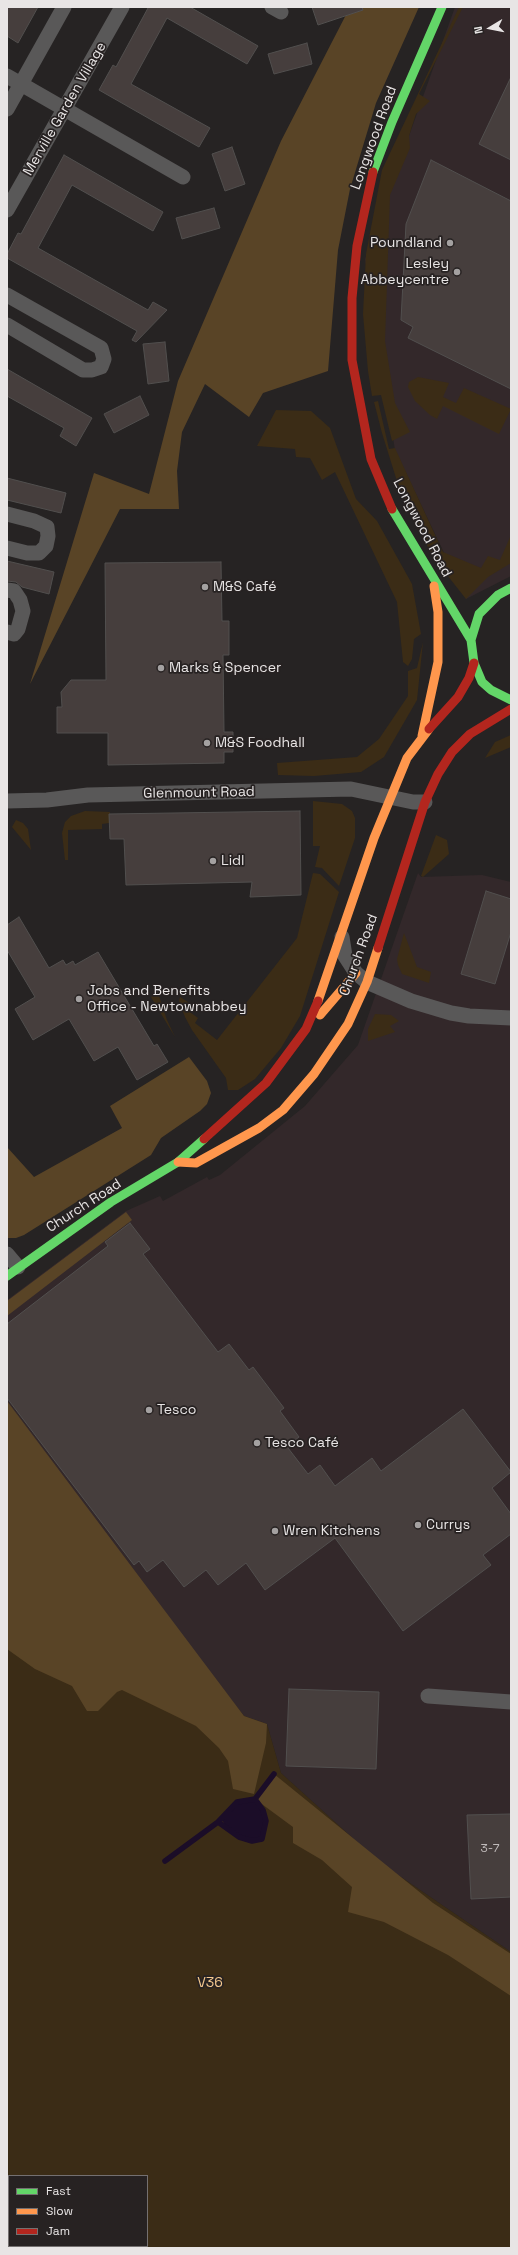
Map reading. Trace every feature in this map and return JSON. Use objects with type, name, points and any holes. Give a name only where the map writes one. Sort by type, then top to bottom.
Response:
[{"type":"street","points":[[7,109],[64,7]]},
{"type":"street","name":"Merville Garden Village","points":[[7,210],[122,7]]},
{"type":"street","name":"Longwood Road","points":[[442,7],[392,122],[370,182],[357,246],[352,298],[354,374],[371,459],[392,507],[434,581],[470,640]]},
{"type":"street","points":[[7,76],[183,177]]},
{"type":"street","points":[[7,295],[101,348],[104,359],[101,367],[92,370],[83,370],[7,325]]},
{"type":"street","points":[[7,514],[34,521],[47,527],[48,536],[46,546],[39,553],[28,553],[7,548]]},
{"type":"street","points":[[422,736],[438,662],[438,612],[434,581]]},
{"type":"street","points":[[511,588],[498,595],[479,614],[470,640],[474,663],[482,682],[491,690],[511,700]]},
{"type":"street","points":[[7,590],[14,591],[20,600],[23,611],[18,629],[14,634],[7,632]]},
{"type":"street","name":"Church Road","points":[[12,1272],[111,1202],[178,1162],[266,1083],[306,1029],[327,979],[390,797],[407,758],[422,736],[458,697],[469,678],[474,663]]},
{"type":"street","name":"Church Road","points":[[178,1162],[196,1163],[259,1128],[283,1110],[296,1097],[338,1040],[425,802],[438,774],[452,752],[470,734],[500,714],[511,709]]},
{"type":"street","name":"Glenmount Road","points":[[7,801],[47,800],[88,795],[351,789],[413,802],[425,802]]},
{"type":"street","points":[[342,934],[342,946],[345,956],[361,977],[411,1002],[469,1016],[511,1018]]},
{"type":"street","points":[[306,1029],[361,977]]},
{"type":"street","points":[[7,1254],[12,1272]]},
{"type":"street","points":[[428,1696],[511,1702]]},
{"type":"shaded area","points":[[350,7],[419,7],[376,103],[350,189],[338,250],[328,371],[263,393],[249,417],[205,384],[182,432],[177,471],[179,509],[120,509],[30,684],[94,473],[149,494],[178,381],[281,141]]},
{"type":"shaded area","points":[[455,7],[511,7],[511,576],[466,599],[395,450],[365,259]]},
{"type":"shaded area","points":[[418,873],[421,877],[482,875],[511,882],[511,1952],[379,1862],[281,1773],[267,1724],[244,1716],[7,1416],[7,1300],[126,1211],[160,1196],[163,1201],[207,1177],[209,1180],[220,1175],[305,1106],[358,1045]]},
{"type":"shaded area","points":[[189,1057],[207,1081],[211,1093],[207,1104],[200,1111],[161,1138],[151,1155],[24,1235],[16,1238],[7,1238],[7,1147],[34,1177],[122,1128],[110,1106]]},
{"type":"shaded area","points":[[126,1212],[132,1220],[7,1316],[7,1301]]},
{"type":"shaded area","points":[[7,1401],[244,1716],[267,1724],[266,1743],[254,1794],[233,1789],[228,1761],[219,1748],[196,1726],[122,1690],[117,1692],[98,1711],[87,1711],[72,1686],[35,1669],[7,1649]]},
{"type":"shaded area","points":[[274,1774],[433,1903],[511,1954],[511,1996],[448,1955],[384,1922],[348,1912],[352,1887],[322,1860],[293,1843],[293,1827],[255,1799]]},
{"type":"shaded area","points":[[255,1799],[263,1810],[264,1831],[259,1839],[252,1841],[239,1837],[225,1826],[222,1819],[237,1802]]},
{"type":"green space","points":[[459,7],[463,7],[419,94],[430,101],[416,114],[409,136],[410,148],[390,195],[385,341],[395,403],[410,432],[392,441],[381,395],[372,396],[368,371],[363,314],[366,254],[382,170]]},
{"type":"green space","points":[[418,377],[449,383],[443,397],[456,403],[464,388],[511,409],[499,434],[443,406],[437,419],[430,415],[415,401],[408,387],[409,382]]},
{"type":"green space","points":[[378,401],[389,449],[395,448],[443,552],[481,568],[488,556],[500,560],[511,535],[511,563],[488,577],[466,599],[436,561],[416,526],[396,478],[382,433],[374,402]]},
{"type":"green space","points":[[276,410],[311,411],[330,428],[356,499],[377,521],[412,584],[421,634],[414,639],[412,659],[408,666],[403,662],[397,602],[335,472],[322,480],[310,458],[296,457],[295,449],[257,446]]},
{"type":"green space","points":[[423,642],[417,700],[384,757],[361,772],[314,776],[278,775],[277,763],[357,757],[379,739],[408,696],[408,671],[417,668]]},
{"type":"green space","points":[[511,735],[511,747],[485,758],[495,742]]},
{"type":"green space","points":[[313,801],[342,804],[352,811],[355,818],[355,838],[339,886],[322,868],[315,867],[320,846],[313,846]]},
{"type":"green space","points":[[85,811],[110,812],[109,823],[102,824],[102,829],[68,830],[68,860],[65,860],[62,833],[65,822],[71,816]]},
{"type":"green space","points":[[16,820],[23,823],[28,829],[31,850],[12,827]]},
{"type":"green space","points":[[436,835],[447,840],[449,854],[423,877],[421,876]]},
{"type":"green space","points":[[313,873],[320,874],[339,892],[300,1016],[281,1048],[255,1079],[238,1090],[228,1090],[226,1078],[192,1030],[185,1017],[179,1001],[180,997],[191,1004],[187,1010],[198,1018],[195,1023],[217,1040],[297,938]]},
{"type":"green space","points":[[404,933],[417,967],[431,972],[429,983],[402,974],[397,959]]},
{"type":"green space","points":[[158,993],[167,1020],[175,1037],[151,997]]},
{"type":"green space","points":[[375,1014],[391,1015],[399,1021],[390,1026],[395,1032],[368,1041],[368,1029]]},
{"type":"green space","name":"V36","points":[[7,1416],[244,1716],[267,1724],[281,1773],[379,1862],[511,1952],[511,2248],[7,2248]]},
{"type":"building","points":[[7,7],[38,7],[18,43],[7,36]]},
{"type":"building","points":[[146,7],[190,7],[258,46],[247,64],[167,18],[131,84],[210,128],[199,147],[99,90],[113,65],[116,67],[148,8]]},
{"type":"building","points":[[312,7],[362,7],[363,10],[318,25]]},
{"type":"building","points":[[307,43],[312,64],[274,74],[268,54]]},
{"type":"building","points":[[511,77],[511,160],[479,144]]},
{"type":"building","points":[[232,147],[245,184],[225,191],[212,154]]},
{"type":"building","points":[[64,155],[163,212],[153,231],[72,185],[38,248],[148,310],[153,302],[167,310],[136,342],[132,340],[137,331],[7,258],[7,254],[18,233],[21,234]]},
{"type":"building","name":"Lesley Abbeycentre","points":[[431,160],[511,201],[511,389],[408,338],[413,327],[401,320],[406,224]]},
{"type":"building","points":[[214,208],[220,228],[182,239],[176,218]]},
{"type":"building","points":[[165,342],[169,381],[148,384],[143,344]]},
{"type":"building","points":[[7,369],[92,418],[76,446],[60,436],[64,428],[7,396]]},
{"type":"building","points":[[140,396],[149,415],[114,433],[104,414]]},
{"type":"building","points":[[7,478],[66,493],[61,513],[7,500]]},
{"type":"building","points":[[7,561],[54,572],[49,594],[22,587],[16,582],[7,581]]},
{"type":"building","name":"Marks & Spencer","points":[[221,562],[222,621],[229,621],[229,655],[223,655],[224,732],[233,732],[233,752],[224,752],[224,763],[108,765],[108,733],[57,733],[57,707],[62,707],[61,692],[71,680],[106,680],[105,563]]},
{"type":"building","name":"Lidl","points":[[300,811],[301,895],[250,897],[252,882],[126,885],[124,839],[110,839],[109,814]]},
{"type":"building","points":[[486,891],[511,899],[511,932],[495,984],[461,974]]},
{"type":"building","name":"Jobs and Benefits Office - Newtownabbey","points":[[19,917],[49,968],[63,960],[66,965],[73,961],[75,965],[98,952],[154,1046],[157,1044],[168,1062],[137,1080],[118,1047],[94,1061],[69,1019],[33,1040],[15,1009],[35,997],[7,950],[7,925]]},
{"type":"building","points":[[130,1223],[150,1249],[143,1254],[218,1352],[229,1344],[249,1370],[253,1367],[284,1408],[280,1411],[299,1437],[289,1445],[288,1448],[308,1474],[320,1465],[335,1486],[372,1458],[381,1471],[463,1409],[511,1472],[492,1488],[511,1514],[511,1534],[483,1555],[491,1565],[403,1631],[335,1538],[265,1590],[246,1563],[218,1585],[206,1570],[184,1587],[163,1560],[147,1572],[139,1561],[134,1565],[7,1398],[7,1324],[108,1246],[105,1242]]},
{"type":"building","points":[[289,1689],[379,1692],[376,1769],[286,1766]]},
{"type":"building","points":[[511,1814],[511,1897],[471,1899],[467,1815]]},
{"type":"waterway","points":[[165,1861],[218,1822],[237,1802],[255,1799],[274,1774]]},
{"type":"waterway","points":[[218,1822],[239,1837],[252,1841],[262,1839],[266,1821],[263,1810],[255,1799]]},
{"type":"traffic: fast","points":[[373,172],[392,122],[442,7]]},
{"type":"traffic: fast","points":[[392,509],[471,640]]},
{"type":"traffic: fast","points":[[511,588],[498,595],[479,614],[471,640],[474,663],[482,682],[491,690],[511,700]]},
{"type":"traffic: fast","points":[[7,1276],[111,1202],[178,1162],[204,1139]]},
{"type":"traffic: slow","points":[[422,736],[438,662],[438,612],[434,586]]},
{"type":"traffic: slow","points":[[318,1001],[374,838],[407,758],[429,729]]},
{"type":"traffic: slow","points":[[178,1162],[196,1163],[259,1128],[283,1110],[314,1074],[348,1024],[367,982],[378,948]]},
{"type":"traffic: slow","points":[[320,1015],[356,973]]},
{"type":"traffic: jam","points":[[373,172],[357,246],[352,298],[352,360],[371,459],[392,509]]},
{"type":"traffic: jam","points":[[429,729],[458,697],[469,678],[474,663]]},
{"type":"traffic: jam","points":[[378,948],[425,802],[438,774],[452,752],[470,734],[511,709]]},
{"type":"traffic: jam","points":[[204,1139],[266,1083],[306,1029],[318,1001]]},
{"type":"place","name":"Poundland","points":[[450,243]]},
{"type":"place","name":"Lesley Abbeycentre","points":[[457,272]]},
{"type":"place","name":"M&S Café","points":[[205,587]]},
{"type":"place","name":"Marks & Spencer","points":[[161,668]]},
{"type":"place","name":"M&S Foodhall","points":[[207,743]]},
{"type":"place","name":"Lidl","points":[[213,861]]},
{"type":"place","name":"Jobs and Benefits Office - Newtownabbey","points":[[79,999]]},
{"type":"place","name":"Tesco","points":[[149,1410]]},
{"type":"place","name":"Tesco Café","points":[[257,1443]]},
{"type":"place","name":"Currys","points":[[418,1525]]},
{"type":"place","name":"Wren Kitchens","points":[[275,1531]]}]
